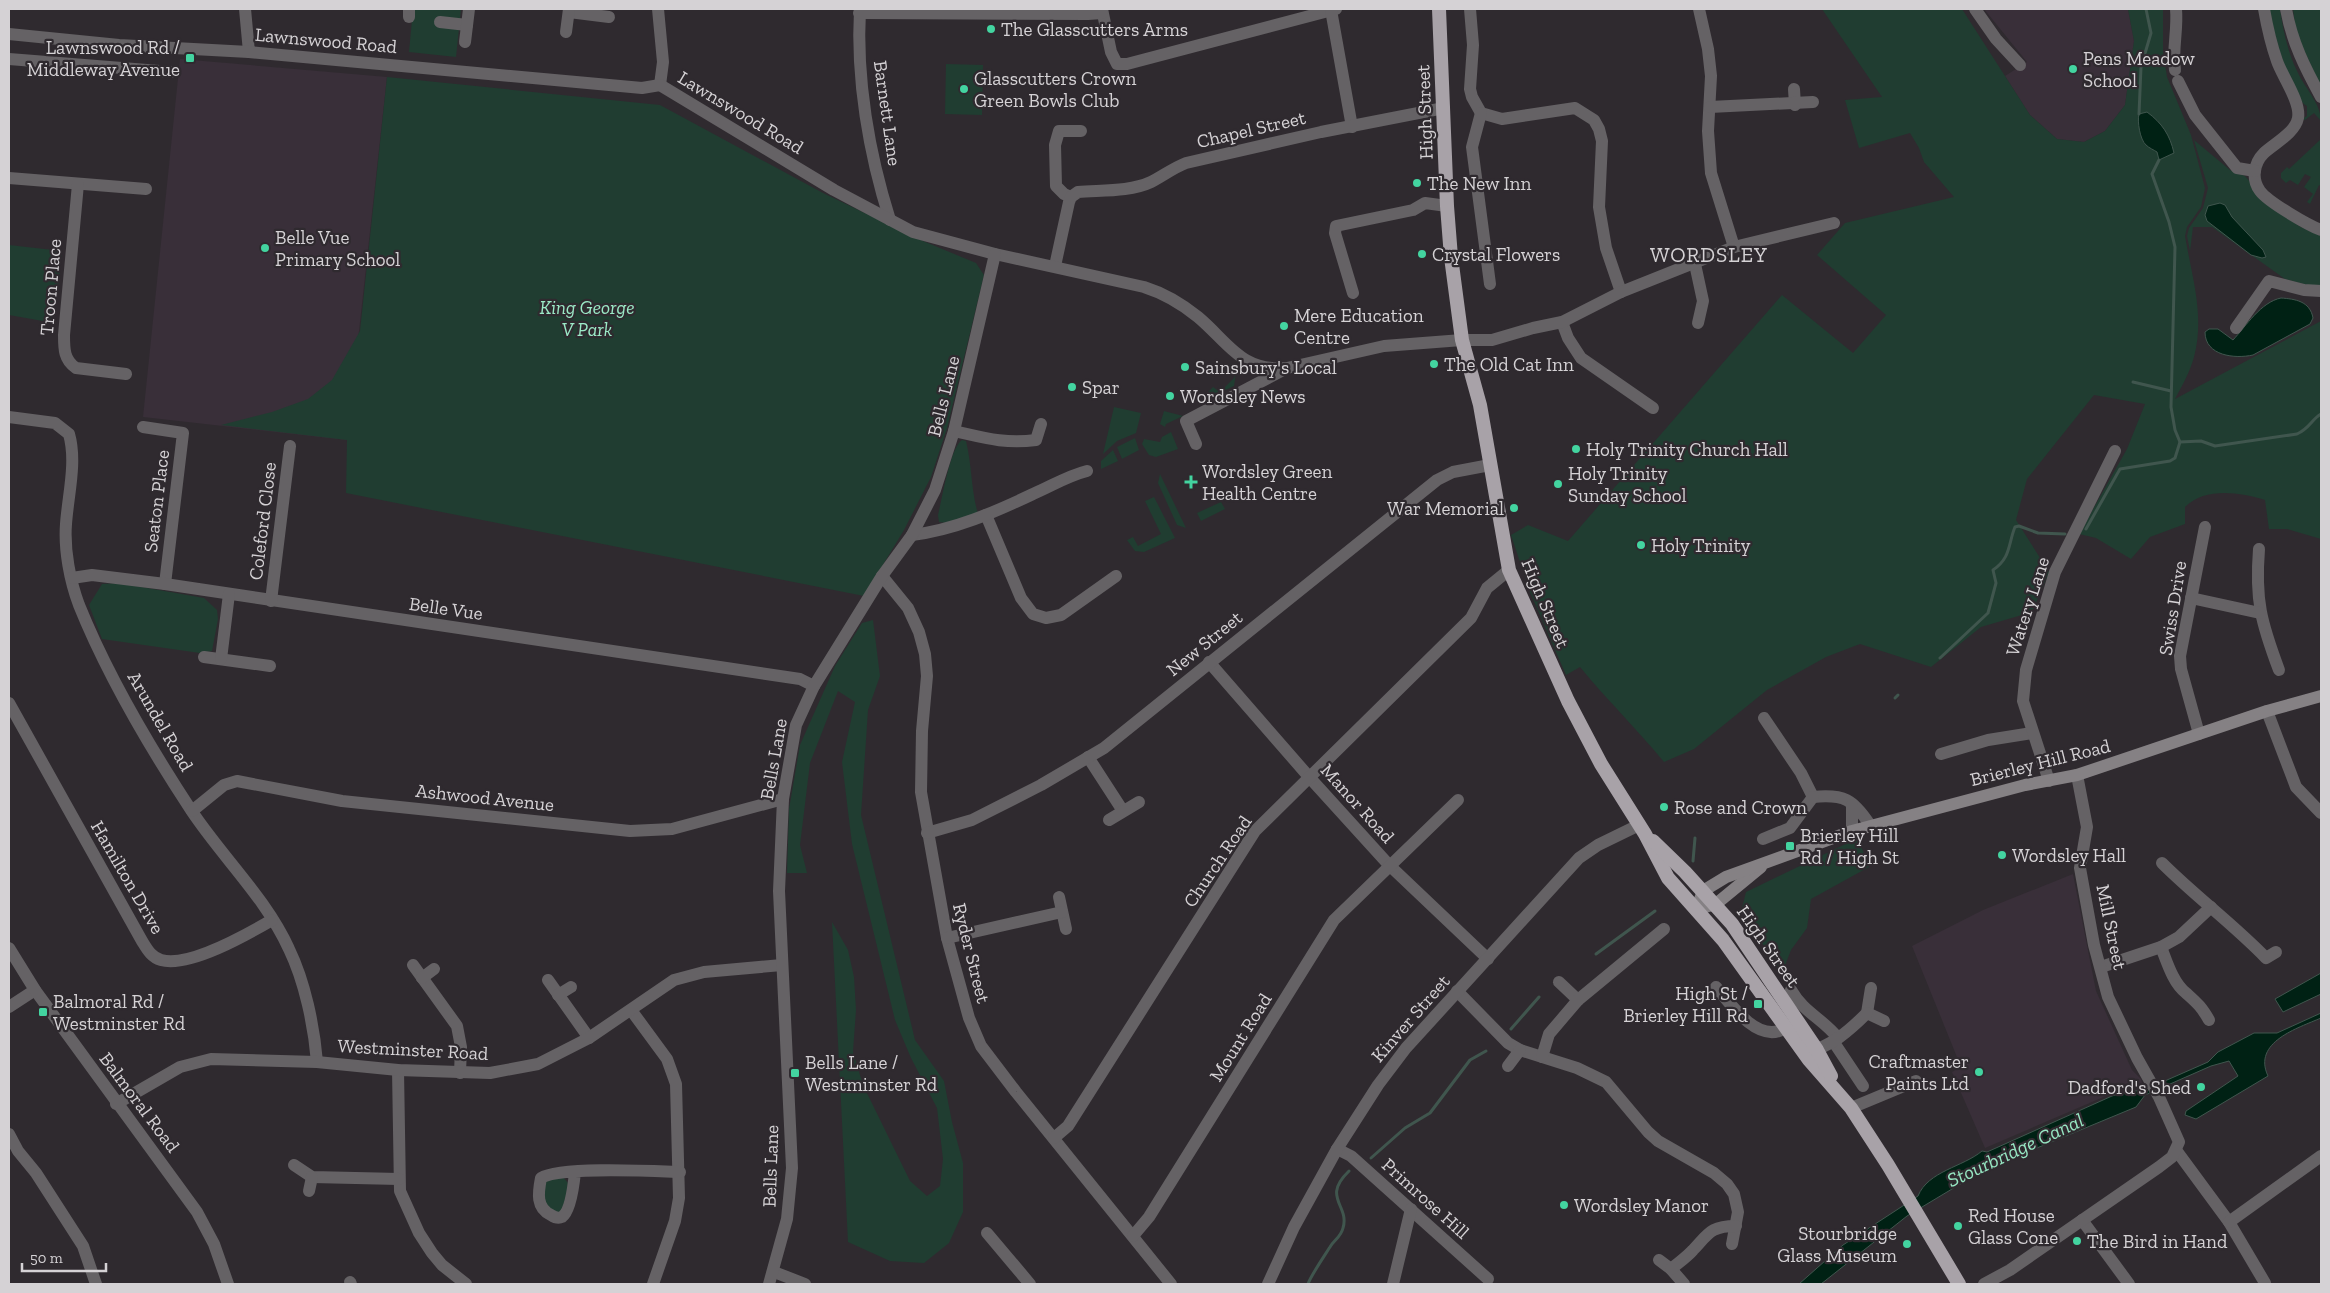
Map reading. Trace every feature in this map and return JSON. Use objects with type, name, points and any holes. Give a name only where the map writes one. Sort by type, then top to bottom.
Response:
[{"type":"highway","name":"High Street","points":[[1439,9],[1447,206],[1462,340],[1480,405],[1509,570],[1568,701],[1600,764],[1642,830],[1668,878],[1723,940],[1785,1027],[1810,1051],[1842,1097]]},
{"type":"highway","name":"High Street","points":[[1642,830],[1716,904],[1786,993],[1819,1071],[1851,1108],[1959,1284]]},
{"type":"main road","name":"Brierley Hill Road","points":[[1703,891],[1731,874],[1767,863],[1870,825],[2077,775],[2267,711],[2321,696]]},
{"type":"main road","name":"Brierley Hill Road","points":[[1696,910],[1716,904],[1767,863]]},
{"type":"main road","points":[[1696,910],[1703,891]]},
{"type":"street","points":[[246,9],[249,52]]},
{"type":"street","points":[[465,42],[469,9]]},
{"type":"street","points":[[658,9],[663,62],[660,85]]},
{"type":"street","points":[[860,11],[1088,14],[1102,11],[1111,52],[1117,64],[1127,64],[1333,9],[1352,127]]},
{"type":"street","points":[[1470,9],[1473,45],[1470,89],[1472,97],[1481,113],[1472,147],[1488,236],[1490,284]]},
{"type":"street","points":[[1699,9],[1708,49],[1711,76],[1708,131],[1711,173],[1734,247]]},
{"type":"street","points":[[1975,9],[1996,39],[2020,65]]},
{"type":"street","points":[[2176,9],[2178,25],[2173,56],[2176,76],[2195,115],[2237,168],[2254,171]]},
{"type":"street","points":[[2264,9],[2277,61],[2298,105],[2298,118],[2292,129],[2263,154],[2254,171],[2254,179],[2260,192],[2306,224],[2321,230]]},
{"type":"street","points":[[2286,9],[2294,42],[2306,71],[2321,97]]},
{"type":"street","points":[[566,32],[569,10],[609,17]]},
{"type":"street","name":"Barnett Lane","points":[[860,11],[860,65],[868,123],[883,196],[890,220]]},
{"type":"street","points":[[440,22],[467,25]]},
{"type":"street","name":"Lawnswood Road","points":[[9,34],[119,44],[249,52],[642,88],[660,85],[834,190],[890,220],[932,239],[1144,287],[1166,295],[1197,316],[1242,359],[1258,367],[1271,369],[1287,368]]},
{"type":"street","points":[[9,59],[172,72]]},
{"type":"street","points":[[1794,89],[1795,105]]},
{"type":"street","points":[[1710,107],[1795,105],[1813,102]]},
{"type":"street","name":"Chapel Street","points":[[1071,196],[1078,192],[1137,186],[1151,182],[1186,163],[1444,108]]},
{"type":"street","points":[[1481,113],[1502,119],[1575,108],[1594,120],[1602,141],[1599,207],[1606,248],[1621,292]]},
{"type":"street","points":[[1056,266],[1071,196],[1064,194],[1056,186],[1055,145],[1059,130],[1081,131]]},
{"type":"street","points":[[9,178],[146,189]]},
{"type":"street","name":"Troon Place","points":[[78,184],[64,335],[64,354],[69,363],[76,368],[126,374]]},
{"type":"street","points":[[1353,293],[1335,233],[1336,226],[1413,210],[1425,203],[1447,206]]},
{"type":"street","points":[[1196,444],[1186,421],[1287,368],[1384,346],[1462,340],[1492,340],[1562,322],[1621,292],[1734,247],[1834,224]]},
{"type":"street","name":"Bells Lane","points":[[772,1278],[787,1218],[792,1168],[779,891],[783,799],[796,726],[814,686],[882,576],[912,536],[936,490],[954,431],[995,254]]},
{"type":"street","points":[[1695,264],[1707,300],[1698,323]]},
{"type":"street","points":[[2236,328],[2269,281],[2304,290],[2321,291]]},
{"type":"street","points":[[1562,322],[1568,338],[1581,358],[1607,370],[1653,408]]},
{"type":"street","name":"Arundel Road","points":[[9,417],[54,423],[69,434],[72,452],[66,526],[68,564],[79,604],[134,717],[192,811],[272,920],[289,949],[303,990],[317,1062]]},
{"type":"street","points":[[954,431],[989,440],[1014,443],[1036,440],[1041,424]]},
{"type":"street","name":"Seaton Place","points":[[143,427],[182,433],[165,584]]},
{"type":"street","name":"Coleford Close","points":[[271,601],[290,446]]},
{"type":"street","name":"Watery Lane","points":[[2049,781],[2023,701],[2026,670],[2055,572],[2115,451]]},
{"type":"street","name":"New Street","points":[[927,833],[972,820],[1041,785],[1104,748],[1437,480],[1453,472],[1490,465]]},
{"type":"street","points":[[912,536],[933,533],[986,515],[1036,493],[1070,475],[1086,471]]},
{"type":"street","points":[[986,515],[1021,598],[1033,614],[1046,618],[1061,615],[1116,576]]},
{"type":"street","name":"Swiss Drive","points":[[2199,734],[2181,669],[2180,656],[2205,527]]},
{"type":"street","points":[[2259,549],[2257,589],[2260,614],[2279,670]]},
{"type":"street","name":"Church Road","points":[[1054,1138],[1068,1126],[1255,831],[1471,618],[1487,588],[1509,570]]},
{"type":"street","name":"Belle Vue","points":[[72,578],[92,575],[165,584],[800,679],[814,686]]},
{"type":"street","name":"Ryder Street","points":[[882,576],[908,608],[919,632],[925,654],[927,676],[920,770],[927,833],[947,938],[963,1001],[981,1046],[1171,1284]]},
{"type":"street","points":[[221,659],[229,594]]},
{"type":"street","points":[[2191,598],[2260,614]]},
{"type":"street","points":[[204,657],[270,666]]},
{"type":"street","name":"Manor Road","points":[[1209,662],[1310,778],[1390,865],[1488,960]]},
{"type":"street","name":"Hamilton Drive","points":[[9,703],[142,941],[154,957],[172,961],[187,959],[227,943],[272,920]]},
{"type":"street","points":[[2267,711],[2296,787],[2321,813]]},
{"type":"street","points":[[1764,718],[1801,773],[1813,797]]},
{"type":"street","points":[[1941,754],[1988,740],[2032,733]]},
{"type":"street","points":[[1088,757],[1123,811]]},
{"type":"street","name":"Mill Street","points":[[2077,775],[2087,827],[2080,868],[2094,945],[2108,996],[2137,1058],[2159,1097],[2179,1142],[2176,1150]]},
{"type":"street","name":"Ashwood Avenue","points":[[192,811],[224,785],[237,781],[342,801],[630,831],[672,829],[783,799]]},
{"type":"street","points":[[1763,839],[1790,828],[1813,797],[1833,795],[1847,800],[1870,825]]},
{"type":"street","name":"Mount Road","points":[[1133,1236],[1149,1217],[1211,1120],[1334,920],[1458,800]]},
{"type":"street","points":[[1109,820],[1139,802]]},
{"type":"street","points":[[1852,805],[1852,831]]},
{"type":"street","name":"Kinver Street","points":[[1268,1284],[1294,1228],[1337,1149],[1378,1085],[1400,1055],[1579,858],[1598,845],[1642,830]]},
{"type":"street","points":[[2162,863],[2266,958],[2276,952]]},
{"type":"street","points":[[1060,897],[1066,929]]},
{"type":"street","points":[[2101,967],[2161,947],[2179,937],[2211,906]]},
{"type":"street","points":[[947,938],[1062,912]]},
{"type":"street","points":[[1542,1057],[1549,1034],[1578,1000],[1664,929]]},
{"type":"street","points":[[2161,947],[2180,996],[2193,997],[2209,1020]]},
{"type":"street","name":"Balmoral Road","points":[[9,948],[35,990],[116,1104],[197,1212],[214,1244],[228,1284]]},
{"type":"street","name":"Westminster Road","points":[[116,1104],[180,1067],[211,1059],[317,1062],[398,1070],[460,1073],[490,1073],[538,1064],[588,1038],[631,1010],[655,990],[674,980],[704,972],[782,965]]},
{"type":"street","points":[[413,966],[457,1026],[461,1047],[460,1073]]},
{"type":"street","points":[[422,978],[434,969]]},
{"type":"street","points":[[548,980],[588,1038]]},
{"type":"street","points":[[1559,982],[1578,1000]]},
{"type":"street","points":[[558,995],[571,987]]},
{"type":"street","points":[[1716,987],[1748,1024],[1770,1031],[1779,1031],[1785,1027],[1799,1024]]},
{"type":"street","points":[[1810,1051],[1836,1039],[1867,1013],[1871,988]]},
{"type":"street","points":[[9,1007],[35,990]]},
{"type":"street","points":[[1457,991],[1508,1043],[1520,1050],[1576,1068],[1606,1082],[1648,1132],[1658,1140],[1714,1173],[1734,1194],[1738,1212],[1732,1244]]},
{"type":"street","points":[[1785,1027],[1788,1019],[1781,1007],[1786,993],[1801,1007],[1825,1023],[1862,1086]]},
{"type":"street","points":[[631,1010],[667,1059],[676,1084],[680,1172],[679,1198],[675,1221],[653,1284]]},
{"type":"street","points":[[1867,1013],[1884,1021]]},
{"type":"street","points":[[1508,1066],[1520,1050]]},
{"type":"street","points":[[398,1070],[400,1191],[420,1233],[442,1264],[466,1284]]},
{"type":"street","points":[[1851,1108],[1916,1081]]},
{"type":"street","points":[[9,1134],[13,1153],[36,1173],[83,1246],[96,1284]]},
{"type":"street","name":"Primrose Hill","points":[[1337,1149],[1351,1156],[1488,1278]]},
{"type":"street","points":[[1984,1284],[2010,1270],[2159,1167],[2172,1157],[2176,1150],[2229,1222],[2265,1283]]},
{"type":"street","points":[[2229,1222],[2321,1156]]},
{"type":"street","points":[[294,1165],[312,1177],[399,1179]]},
{"type":"street","points":[[575,1172],[629,1170],[680,1172]]},
{"type":"street","points":[[309,1191],[312,1177]]},
{"type":"street","points":[[1393,1284],[1411,1209]]},
{"type":"street","points":[[2082,1220],[2129,1284]]},
{"type":"street","points":[[1671,1269],[1693,1251],[1704,1235],[1720,1226],[1736,1226]]},
{"type":"street","points":[[1696,1230],[1715,1229]]},
{"type":"street","points":[[987,1234],[1030,1284]]},
{"type":"street","points":[[1659,1260],[1671,1269],[1684,1284]]},
{"type":"street","points":[[772,1278],[805,1284]]},
{"type":"shaded area","name":"Pens Meadow School","points":[[1984,9],[2128,9],[2134,41],[2125,105],[2105,131],[2084,142],[2057,139],[2030,115],[2005,76],[2027,62]]},
{"type":"shaded area","name":"Belle Vue Primary School","points":[[180,59],[387,77],[347,440],[143,417]]},
{"type":"shaded area","points":[[2073,874],[2096,991],[2132,1070],[2141,1079],[2143,1086],[2122,1089],[1985,1148],[1952,1072],[1961,1067],[1912,946],[1983,910]]},
{"type":"green space","points":[[413,9],[461,9],[456,57],[409,52]]},
{"type":"green space","points":[[1822,9],[1962,9],[2030,115],[2057,139],[2084,142],[2105,131],[2125,105],[2134,41],[2128,9],[2163,9],[2163,51],[2167,77],[2191,135],[2205,188],[2201,207],[2187,227],[2185,236],[2198,312],[2197,342],[2186,379],[2175,399],[2321,321],[2321,539],[2287,529],[2269,529],[2265,500],[2234,493],[2212,494],[2202,496],[2193,501],[2185,507],[2185,524],[2150,537],[2131,559],[2096,538],[2079,534],[2127,449],[2145,404],[2094,395],[2027,479],[2016,520],[2049,572],[2032,612],[1981,627],[1931,667],[1860,644],[1826,657],[1767,690],[1694,749],[1664,762],[1580,667],[1566,675],[1530,592],[1511,535],[1528,525],[1568,541],[1782,295],[1853,353],[1886,315],[1817,255],[1845,223],[1954,197],[1924,162],[1919,148],[1910,133],[1859,148],[1845,100],[1882,97]]},
{"type":"green space","points":[[2269,9],[2280,9],[2291,58],[2301,79],[2316,102],[2321,121],[2314,113],[2305,120],[2302,119],[2307,116],[2307,106],[2294,90],[2278,46]]},
{"type":"green space","points":[[2293,9],[2321,9],[2321,87],[2296,33]]},
{"type":"green space","name":"Glasscutters Crown Green Bowls Club","points":[[946,64],[983,65],[982,115],[945,114]]},
{"type":"green space","name":"King George V Park","points":[[387,77],[660,105],[823,193],[923,241],[976,263],[984,275],[947,428],[931,477],[904,530],[864,596],[346,493],[347,440],[221,425],[272,412],[308,399],[332,380],[360,331]]},
{"type":"green space","points":[[2321,139],[2321,186],[2319,185],[2310,204],[2307,202],[2313,194],[2304,187],[2311,177],[2305,174],[2298,185],[2290,180],[2286,183],[2281,178],[2281,173],[2287,167],[2289,169]]},
{"type":"green space","points":[[2194,140],[2230,170],[2245,176],[2271,206],[2299,226],[2321,236],[2321,285],[2307,285],[2285,279],[2212,227],[2193,227],[2190,251],[2187,236],[2189,228],[2203,208],[2208,188]]},
{"type":"green space","points":[[9,245],[62,251],[54,323],[9,315]]},
{"type":"green space","points":[[1230,364],[1236,372],[1234,386],[1202,401],[1202,398],[1213,387],[1220,392],[1235,377],[1225,369]]},
{"type":"green space","points":[[1114,407],[1141,413],[1136,433],[1117,441],[1103,454]]},
{"type":"green space","points":[[1164,411],[1183,416],[1166,424],[1165,427],[1160,424]]},
{"type":"green space","points":[[1171,432],[1178,449],[1156,457],[1149,455],[1142,444],[1144,439],[1160,442],[1162,437]]},
{"type":"green space","points":[[1135,438],[1139,450],[1122,459],[1117,447]]},
{"type":"green space","points":[[962,440],[966,441],[978,514],[947,523],[939,522],[938,515],[950,463]]},
{"type":"green space","points":[[1113,450],[1118,461],[1101,469],[1101,461]]},
{"type":"green space","points":[[1160,474],[1186,528],[1177,525],[1158,483]]},
{"type":"green space","points":[[1154,497],[1175,538],[1144,552],[1135,551],[1127,540],[1133,537],[1138,546],[1161,534],[1145,501]]},
{"type":"green space","points":[[1221,502],[1225,509],[1201,521],[1197,513]]},
{"type":"green space","points":[[119,583],[204,598],[217,610],[218,619],[212,651],[200,653],[102,639],[89,605],[102,584]]},
{"type":"green space","points":[[873,620],[880,676],[868,710],[861,815],[915,1040],[944,1081],[963,1163],[963,1212],[949,1243],[924,1263],[890,1261],[848,1242],[832,922],[848,950],[854,977],[856,1010],[853,1052],[863,1085],[910,1181],[927,1196],[940,1186],[943,1159],[937,1108],[911,1058],[895,1020],[852,844],[842,762],[855,702],[838,691],[810,763],[800,845],[807,873],[787,873],[789,809],[800,745],[835,666],[862,623]]},
{"type":"green space","points":[[1858,838],[1869,867],[1811,899],[1807,928],[1791,950],[1781,976],[1742,908],[1746,892]]},
{"type":"green space","points":[[563,1177],[568,1183],[564,1210],[557,1213],[542,1204],[545,1181]]},
{"type":"water","points":[[2147,112],[2165,130],[2174,153],[2159,160],[2157,152],[2144,143],[2141,135],[2138,117],[2139,114]]},
{"type":"water","points":[[2220,203],[2225,205],[2232,217],[2263,250],[2266,257],[2262,258],[2251,255],[2207,221],[2205,215],[2208,206]]},
{"type":"water","points":[[2281,298],[2296,300],[2305,304],[2313,318],[2310,324],[2253,355],[2230,356],[2222,354],[2215,351],[2206,340],[2205,332],[2209,329],[2218,329],[2233,340],[2260,309]]},
{"type":"water","points":[[2321,973],[2321,994],[2283,1012],[2275,999]]},
{"type":"water","name":"Stourbridge Canal","points":[[2321,1013],[2321,1018],[2290,1032],[2272,1045],[2266,1054],[2265,1064],[2268,1076],[2196,1119],[2185,1115],[2186,1111],[2238,1076],[2229,1061],[2211,1066],[2145,1095],[2136,1107],[2020,1155],[1967,1180],[1907,1216],[1821,1284],[1799,1284],[1843,1245],[1918,1196],[1923,1188],[1938,1175],[1982,1151],[1987,1152],[2112,1096],[2129,1091],[2142,1091],[2208,1062],[2218,1052],[2254,1033],[2277,1033]]},
{"type":"waterway","points":[[2139,114],[2141,67],[2151,33],[2146,9]]},
{"type":"waterway","points":[[2159,160],[2152,174],[2169,222],[2175,247],[2171,407],[2175,430],[2180,442]]},
{"type":"waterway","points":[[2133,382],[2171,391]]},
{"type":"waterway","points":[[2086,529],[2120,469],[2170,461],[2175,458],[2180,442],[2201,441],[2215,446],[2297,434],[2321,414]]},
{"type":"waterway","points":[[1940,658],[1988,613],[1996,583],[1993,570],[2006,556],[2015,527],[2019,526],[2038,533],[2065,534]]},
{"type":"waterway","points":[[1895,698],[1898,695]]},
{"type":"waterway","points":[[1693,861],[1695,838]]},
{"type":"waterway","points":[[1596,954],[1655,911]]},
{"type":"waterway","points":[[1511,1029],[1539,997]]},
{"type":"waterway","points":[[1371,1158],[1405,1128],[1430,1113],[1470,1060],[1486,1051]]},
{"type":"waterway","points":[[1308,1284],[1321,1260],[1342,1231],[1344,1220],[1338,1201],[1337,1188],[1349,1171]]},
{"type":"place","name":"The Glasscutters Arms","points":[[991,29]]},
{"type":"place","name":"Lawnswood Rd / Middleway Avenue","points":[[190,58]]},
{"type":"place","name":"Pens Meadow School","points":[[2073,69]]},
{"type":"place","name":"Glasscutters Crown Green Bowls Club","points":[[964,89]]},
{"type":"place","name":"The New Inn","points":[[1417,183]]},
{"type":"place","name":"Belle Vue Primary School","points":[[265,248]]},
{"type":"place","name":"Crystal Flowers","points":[[1422,254]]},
{"type":"place","name":"Mere Education Centre","points":[[1284,326]]},
{"type":"place","name":"The Old Cat Inn","points":[[1434,364]]},
{"type":"place","name":"Sainsbury's Local","points":[[1185,367]]},
{"type":"place","name":"Spar","points":[[1072,387]]},
{"type":"place","name":"Wordsley News","points":[[1170,396]]},
{"type":"place","name":"Holy Trinity Church Hall","points":[[1576,449]]},
{"type":"place","name":"Wordsley Green Health Centre","points":[[1191,482]]},
{"type":"place","name":"Holy Trinity Sunday School","points":[[1558,484]]},
{"type":"place","name":"War Memorial","points":[[1514,508]]},
{"type":"place","name":"Holy Trinity","points":[[1641,545]]},
{"type":"place","name":"Rose and Crown","points":[[1664,807]]},
{"type":"place","name":"Brierley Hill Rd / High St","points":[[1790,846]]},
{"type":"place","name":"Wordsley Hall","points":[[2002,855]]},
{"type":"place","name":"High St / Brierley Hill Rd","points":[[1758,1004]]},
{"type":"place","name":"Balmoral Rd / Westminster Rd","points":[[43,1012]]},
{"type":"place","name":"Craftmaster Paints Ltd","points":[[1979,1072]]},
{"type":"place","name":"Bells Lane / Westminster Rd","points":[[795,1073]]},
{"type":"place","name":"Dadford's Shed","points":[[2201,1087]]},
{"type":"place","name":"Wordsley Manor","points":[[1564,1205]]},
{"type":"place","name":"Red House Glass Cone","points":[[1958,1226]]},
{"type":"place","name":"The Bird in Hand","points":[[2077,1241]]},
{"type":"place","name":"Stourbridge Glass Museum","points":[[1907,1244]]},
{"type":"district","name":"WORDSLEY","points":[[1709,255]]}]
